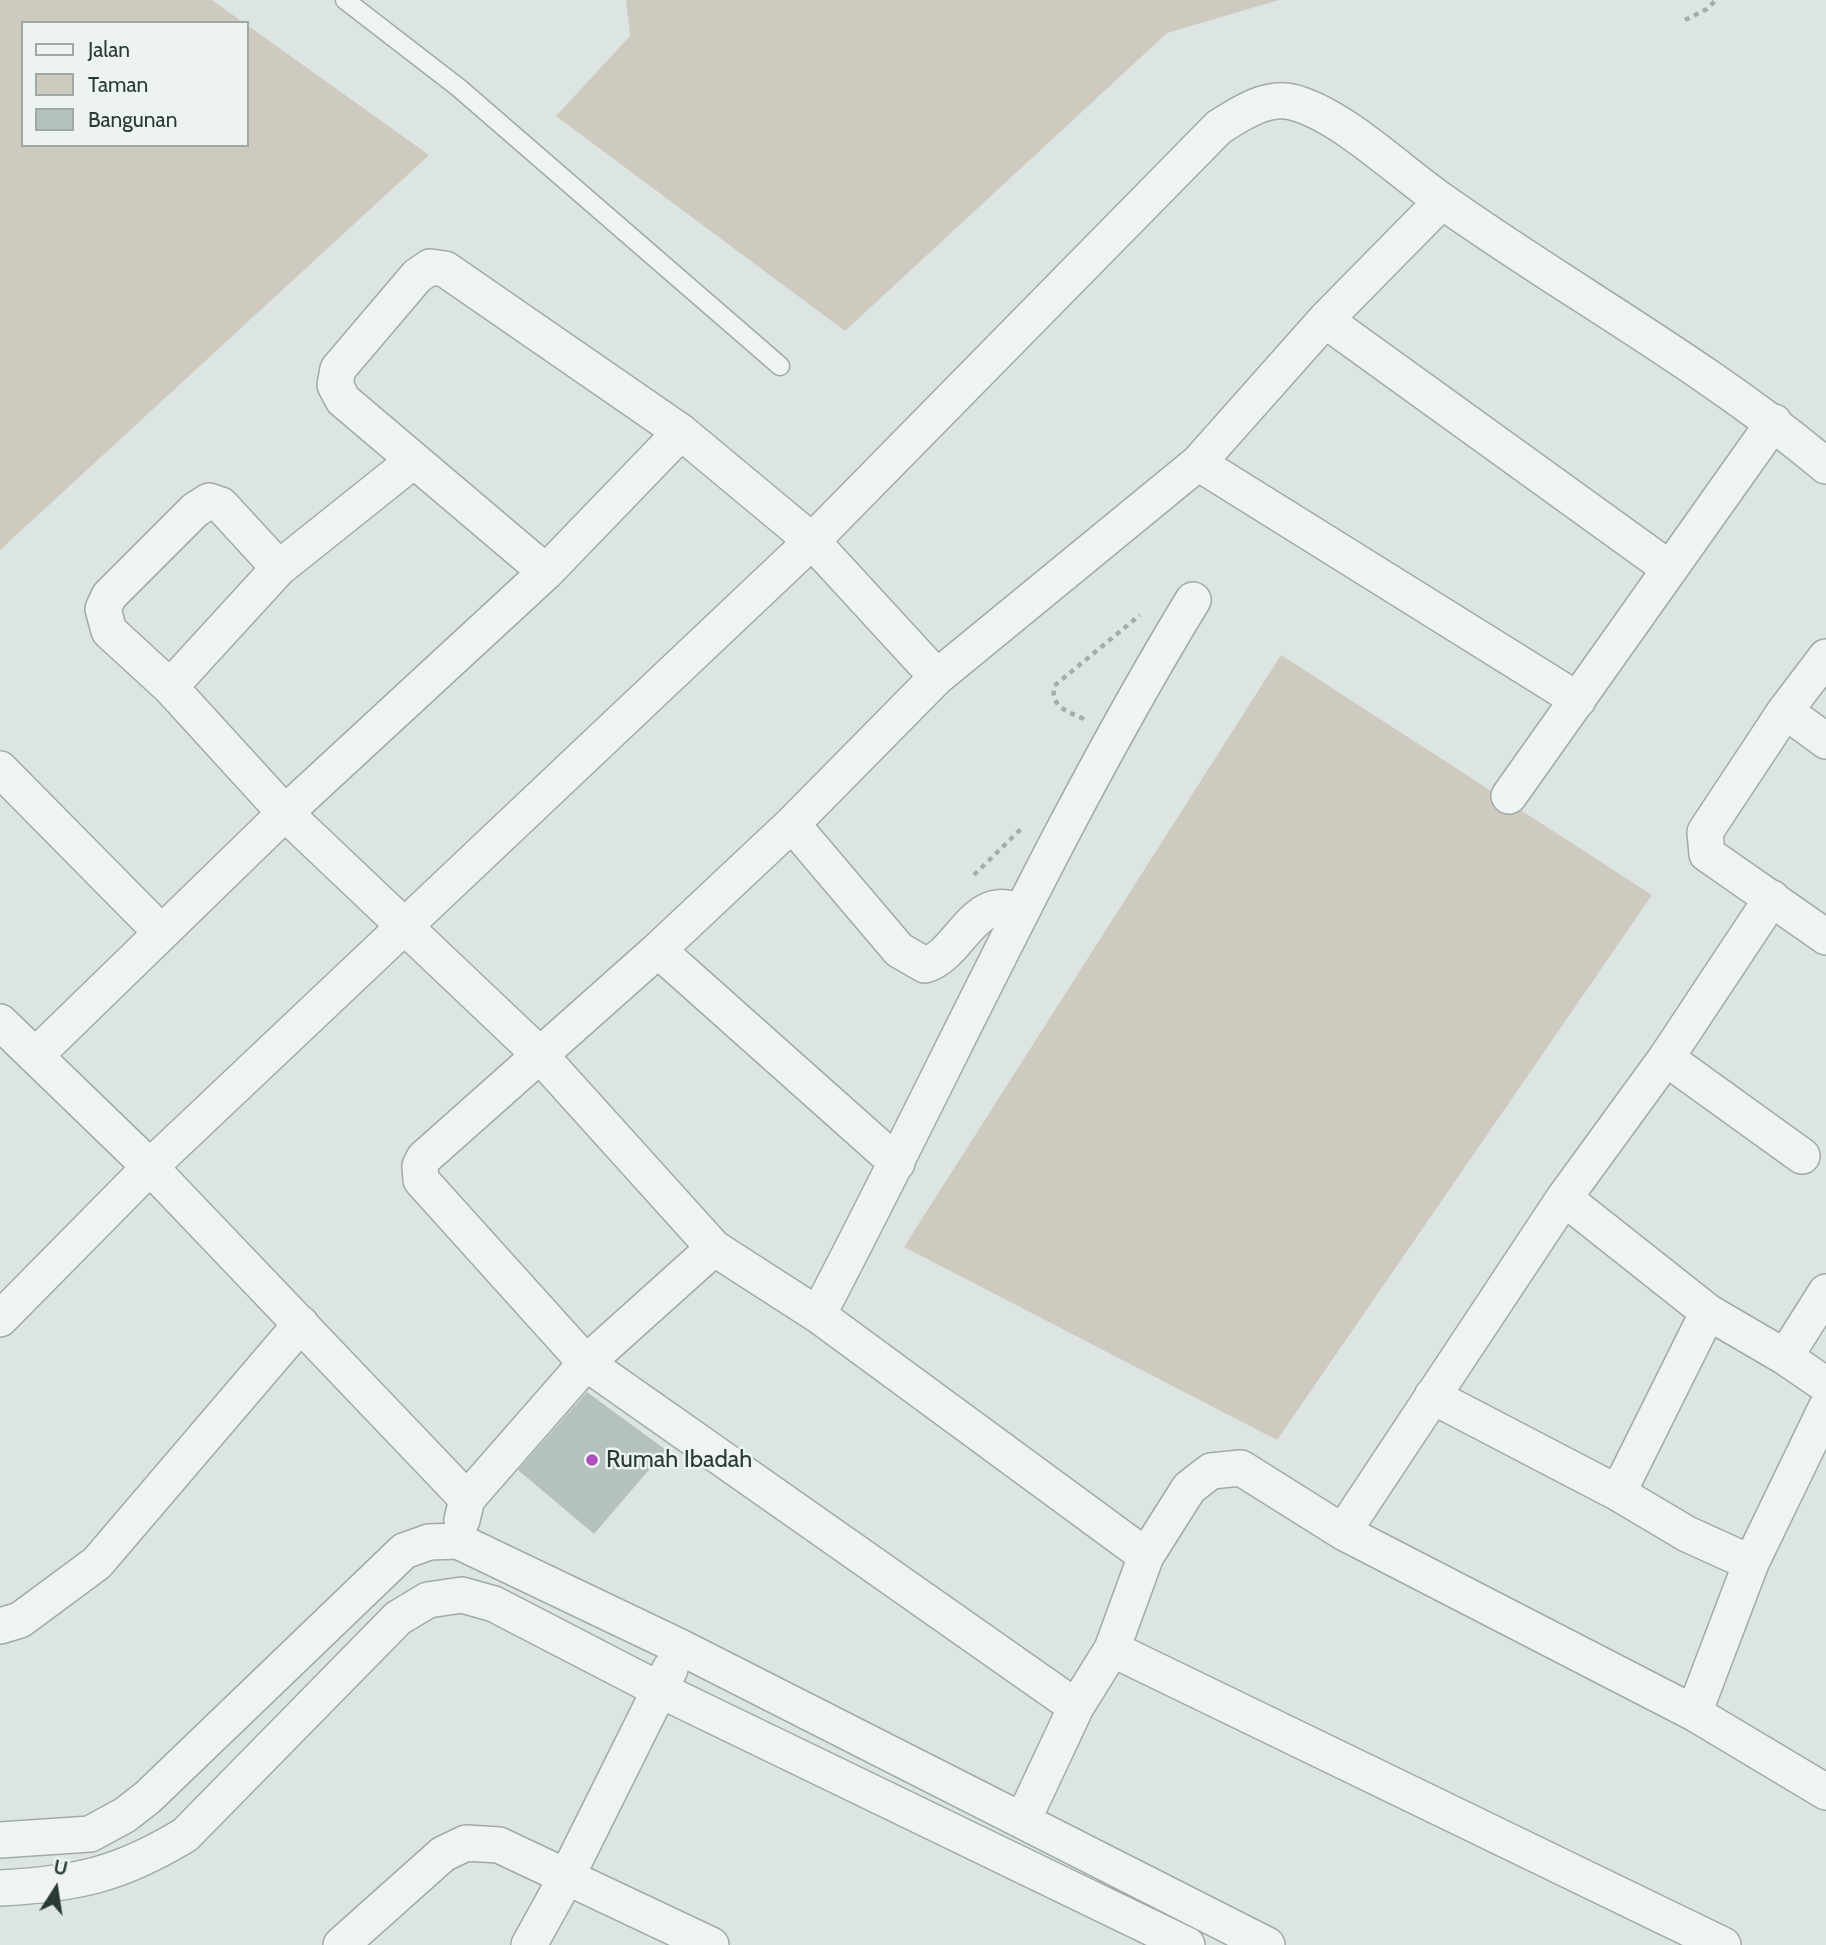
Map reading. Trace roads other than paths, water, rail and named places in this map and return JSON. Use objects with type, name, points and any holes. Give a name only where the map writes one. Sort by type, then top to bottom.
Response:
[{"type":"street","points":[[0,1320],[150,1167],[812,541],[1219,127],[1254,106],[1291,102],[1331,119],[1442,201],[1774,422],[1826,466]]},
{"type":"street","points":[[1076,1707],[586,1363],[419,1176],[424,1157],[538,1053],[658,950],[792,824],[937,677],[1198,463],[1325,320],[1442,201]]},
{"type":"street","points":[[546,572],[343,400],[335,385],[338,369],[417,276],[430,267],[445,269],[681,432],[812,541],[937,677]]},
{"type":"street","points":[[1325,320],[1670,569]]},
{"type":"street","points":[[1510,796],[1774,422]]},
{"type":"street","points":[[35,1056],[285,813],[546,572],[681,432]]},
{"type":"street","points":[[170,687],[279,568],[413,461]]},
{"type":"street","points":[[1198,463],[1578,700]]},
{"type":"street","points":[[279,568],[221,505],[209,501],[195,510],[110,596],[103,609],[109,631],[170,687],[285,813],[538,1053],[713,1248],[818,1315],[1146,1556]]},
{"type":"street","points":[[818,1315],[1021,913],[1116,734],[1194,600]]},
{"type":"street","points":[[1826,657],[1785,711],[1705,832],[1707,854],[1826,937]]},
{"type":"street","points":[[1785,711],[1826,740]]},
{"type":"street","points":[[0,769],[161,932]]},
{"type":"street","points":[[792,824],[899,950],[925,965],[939,957],[981,912],[1002,907],[1021,913]]},
{"type":"street","points":[[1343,1532],[1564,1198],[1666,1058],[1772,898]]},
{"type":"street","points":[[658,950],[897,1163]]},
{"type":"street","points":[[0,1021],[150,1167],[467,1499]]},
{"type":"street","points":[[1666,1058],[1802,1156]]},
{"type":"street","points":[[1564,1198],[1708,1312],[1785,1357],[1826,1385]]},
{"type":"street","points":[[458,1541],[467,1499],[586,1363],[713,1248]]},
{"type":"street","points":[[1785,1357],[1826,1292]]},
{"type":"street","points":[[1618,1493],[1708,1312]]},
{"type":"street","points":[[0,1626],[20,1620],[97,1563],[301,1324]]},
{"type":"street","points":[[1432,1396],[1618,1493],[1664,1522],[1751,1563]]},
{"type":"street","points":[[1694,1713],[1751,1563],[1826,1408]]},
{"type":"street","points":[[1023,1820],[1076,1707],[1112,1648],[1146,1556],[1189,1488],[1211,1471],[1241,1468],[1343,1532],[1694,1713],[1826,1792]]},
{"type":"street","points":[[0,1840],[90,1833],[125,1815],[149,1797],[404,1552],[429,1542],[458,1541],[682,1648],[1023,1820],[1213,1932],[1267,1945]]},
{"type":"street","points":[[0,1888],[62,1885],[114,1872],[151,1856],[184,1835],[398,1618],[428,1600],[462,1595],[494,1604],[658,1689],[1187,1945]]},
{"type":"street","points":[[529,1945],[566,1878],[658,1689],[682,1648]]},
{"type":"street","points":[[1112,1648],[1723,1945]]},
{"type":"street","points":[[341,1945],[443,1854],[466,1843],[499,1845],[711,1945]]},
{"type":"lane","points":[[345,0],[459,89],[780,366]]},
{"type":"place","name":"Rumah Ibadah","points":[[592,1460]]}]
